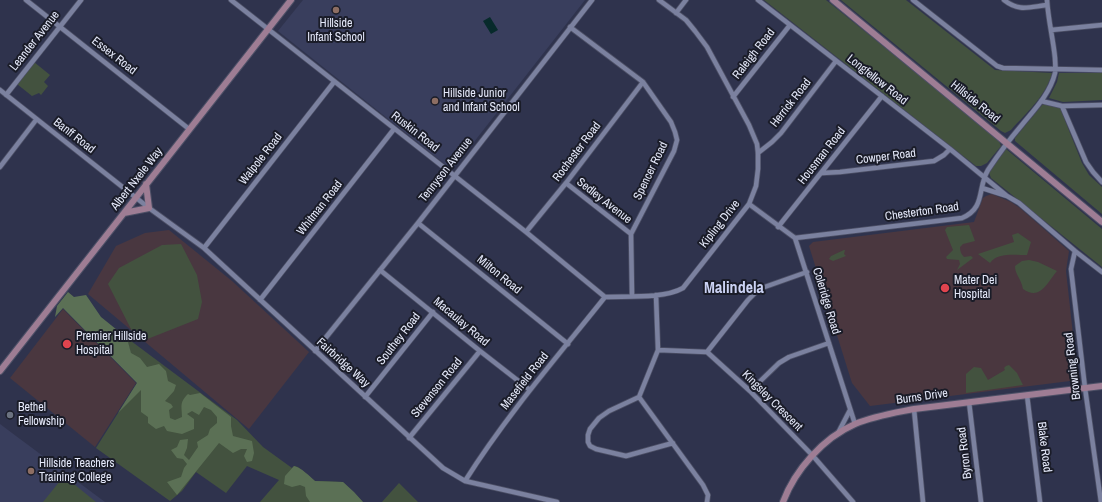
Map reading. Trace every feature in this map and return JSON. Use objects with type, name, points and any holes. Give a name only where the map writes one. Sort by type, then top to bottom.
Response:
[{"type":"main road","name":"Albert Nxele Way","points":[[0,371],[2,364],[124,213],[291,0]]},
{"type":"main road","name":"Hillside Road","points":[[833,0],[1102,222]]},
{"type":"main road","points":[[124,213],[149,208],[146,184]]},
{"type":"main road","name":"Burns Drive","points":[[783,502],[794,480],[813,456],[838,433],[854,424],[886,414],[914,409],[1102,386]]},
{"type":"street","name":"Essex Road","points":[[26,0],[189,129]]},
{"type":"street","name":"Leander Avenue","points":[[6,95],[81,0]]},
{"type":"street","name":"Ruskin Road","points":[[231,0],[526,232],[605,297]]},
{"type":"street","name":"Tennyson Avenue","points":[[315,351],[418,223],[592,0]]},
{"type":"street","name":"Kipling Drive","points":[[605,297],[656,295],[683,288],[749,204],[756,186],[758,153],[754,136],[715,61],[686,20],[658,0]]},
{"type":"street","points":[[676,13],[686,0]]},
{"type":"street","name":"Longfellow Road","points":[[758,0],[950,149],[1007,196]]},
{"type":"street","points":[[913,0],[997,66],[1003,68],[1102,70]]},
{"type":"street","points":[[1004,0],[1011,6],[1017,8],[1047,2],[1056,70]]},
{"type":"street","name":"Raleigh Road","points":[[733,97],[790,25]]},
{"type":"street","points":[[1051,30],[1102,25]]},
{"type":"street","name":"Spencer Road","points":[[570,27],[643,82],[671,122],[677,140],[674,151],[631,234],[632,295]]},
{"type":"street","name":"Herrick Road","points":[[758,153],[781,134],[836,61]]},
{"type":"street","name":"Chesterton Road","points":[[795,238],[962,218],[968,216],[977,206],[984,176],[1007,143],[1042,101],[1053,82],[1056,70]]},
{"type":"street","name":"Walpole Road","points":[[204,248],[334,82]]},
{"type":"street","name":"Rochester Road","points":[[526,232],[566,183],[643,82]]},
{"type":"street","name":"Banff Road","points":[[0,90],[36,120],[136,197]]},
{"type":"street","name":"Housman Road","points":[[778,227],[882,96]]},
{"type":"street","points":[[1042,101],[1062,106],[1102,105]]},
{"type":"street","points":[[1062,106],[1086,162],[1102,182]]},
{"type":"street","points":[[0,167],[36,120]]},
{"type":"street","name":"Whitman Road","points":[[260,300],[394,129]]},
{"type":"street","name":"Cowper Road","points":[[822,173],[934,161],[950,149]]},
{"type":"street","name":"Sedley Avenue","points":[[566,183],[631,234]]},
{"type":"street","points":[[982,188],[1007,196],[1019,203],[1102,272]]},
{"type":"street","name":"Fairbridge Way","points":[[136,197],[204,248],[443,468],[465,481],[555,502]]},
{"type":"street","points":[[749,204],[778,227],[795,238]]},
{"type":"street","name":"Milton Road","points":[[418,223],[568,344]]},
{"type":"street","name":"Coleridge Road","points":[[795,238],[854,424]]},
{"type":"street","name":"Browning Road","points":[[1075,251],[1071,269],[1085,388],[1101,502]]},
{"type":"street","name":"Macaulay Road","points":[[380,270],[530,390]]},
{"type":"street","points":[[658,350],[707,352],[748,300],[759,289],[806,272]]},
{"type":"street","points":[[656,295],[658,350],[639,397],[609,411],[599,418],[590,429],[588,442],[590,446],[596,450],[626,456],[673,443]]},
{"type":"street","name":"Masefield Road","points":[[465,481],[481,455],[530,390],[605,297]]},
{"type":"street","name":"Southey Road","points":[[366,397],[433,312]]},
{"type":"street","points":[[750,391],[779,363],[789,357],[829,343]]},
{"type":"street","name":"Stevenson Road","points":[[409,438],[480,351]]},
{"type":"street","name":"Kingsley Crescent","points":[[707,352],[750,391],[813,456],[853,502]]},
{"type":"street","name":"Blake Road","points":[[1027,395],[1040,502]]},
{"type":"street","points":[[639,397],[703,485],[708,495],[707,502]]},
{"type":"street","name":"Byron Road","points":[[969,402],[981,502]]},
{"type":"street","points":[[914,409],[923,502]]},
{"type":"street","points":[[838,433],[850,410]]},
{"type":"shaded area","name":"Hillside Junior and Infant School","points":[[303,0],[585,0],[452,170],[278,31]]},
{"type":"shaded area","points":[[764,0],[826,0],[998,139],[1001,146],[987,163],[981,166],[976,166]]},
{"type":"shaded area","points":[[841,0],[906,0],[995,70],[1052,73],[1045,89],[1035,104],[1011,130],[1005,133]]},
{"type":"shaded area","points":[[490,17],[498,30],[491,34],[483,21]]},
{"type":"shaded area","points":[[34,62],[50,75],[44,82],[48,86],[41,95],[39,93],[32,96],[17,84]]},
{"type":"shaded area","points":[[1059,73],[1102,73],[1102,100],[1063,102],[1049,98],[1057,82]]},
{"type":"shaded area","points":[[1043,104],[1060,108],[1082,163],[1089,175],[1102,187],[1102,214],[1015,141],[1015,138]]},
{"type":"shaded area","points":[[1006,149],[1102,229],[1102,267],[991,178],[989,173]]},
{"type":"shaded area","name":"Mater Dei Hospital","points":[[992,194],[1011,202],[1020,208],[1069,251],[1066,271],[1078,380],[870,406],[852,383],[809,246],[813,242],[974,222],[983,198]]},
{"type":"shaded area","points":[[969,225],[975,241],[963,244],[960,247],[960,250],[964,257],[971,256],[973,258],[957,270],[960,264],[959,260],[947,259],[946,257],[953,250],[945,230],[947,227]]},
{"type":"shaded area","points":[[169,230],[232,281],[309,352],[249,429],[88,294],[116,246],[145,233]]},
{"type":"shaded area","points":[[1018,233],[1031,242],[1027,255],[997,257],[990,263],[978,254],[1014,242],[1012,235]]},
{"type":"shaded area","points":[[181,244],[197,275],[202,302],[198,319],[145,340],[132,331],[108,284],[119,268],[162,245]]},
{"type":"shaded area","points":[[844,250],[844,254],[846,256],[833,261],[829,259],[831,256]]},
{"type":"shaded area","points":[[1029,260],[1038,262],[1057,271],[1039,292],[1034,293],[1023,289],[1015,269],[1015,266],[1022,261]]},
{"type":"shaded area","points":[[68,292],[74,297],[86,295],[101,317],[127,338],[131,353],[140,358],[147,367],[159,364],[166,371],[168,381],[176,385],[174,391],[165,401],[173,407],[169,410],[170,418],[175,420],[182,417],[182,402],[188,394],[200,393],[231,417],[233,436],[252,441],[254,453],[252,461],[247,462],[244,456],[247,449],[241,449],[233,453],[219,443],[177,495],[167,482],[181,477],[187,464],[183,459],[177,458],[171,450],[177,447],[180,440],[188,439],[187,448],[184,455],[189,460],[198,447],[197,442],[208,435],[210,429],[217,423],[217,417],[211,410],[204,407],[199,415],[192,411],[187,414],[194,419],[194,429],[182,434],[167,431],[164,426],[156,429],[148,423],[148,417],[141,412],[141,390],[118,413],[137,383],[63,308],[55,317],[57,306]]},
{"type":"shaded area","name":"Premier Hillside Hospital","points":[[63,309],[136,383],[95,447],[10,378]]},
{"type":"shaded area","points":[[127,338],[237,420],[263,447],[292,468],[294,466],[298,467],[315,481],[343,482],[363,502],[260,502],[279,480],[247,466],[226,493],[196,472],[182,491],[170,501],[96,448],[137,383]]},
{"type":"shaded area","points":[[1009,365],[1017,373],[1023,385],[966,393],[966,374],[974,367],[981,368],[988,380],[1005,370],[1004,368]]},
{"type":"shaded area","name":"Hillside Teachers Training College","points":[[0,424],[20,439],[105,502],[0,502]]},
{"type":"shaded area","points":[[294,466],[303,470],[315,481],[343,482],[363,502],[310,502],[306,496],[305,487],[300,485],[292,487],[284,484],[285,476]]},
{"type":"shaded area","points":[[64,476],[96,502],[43,502]]},
{"type":"shaded area","points":[[399,483],[418,502],[382,502]]},
{"type":"place","name":"Hillside Infant School","points":[[336,10]]},
{"type":"place","name":"Hillside Junior and Infant School","points":[[435,101]]},
{"type":"place","name":"Mater Dei Hospital","points":[[945,288]]},
{"type":"place","name":"Premier Hillside Hospital","points":[[67,344]]},
{"type":"place","name":"Bethel Fellowship","points":[[10,415]]},
{"type":"place","name":"Hillside Teachers Training College","points":[[31,471]]},
{"type":"district","name":"Malindela","points":[[734,289]]}]
